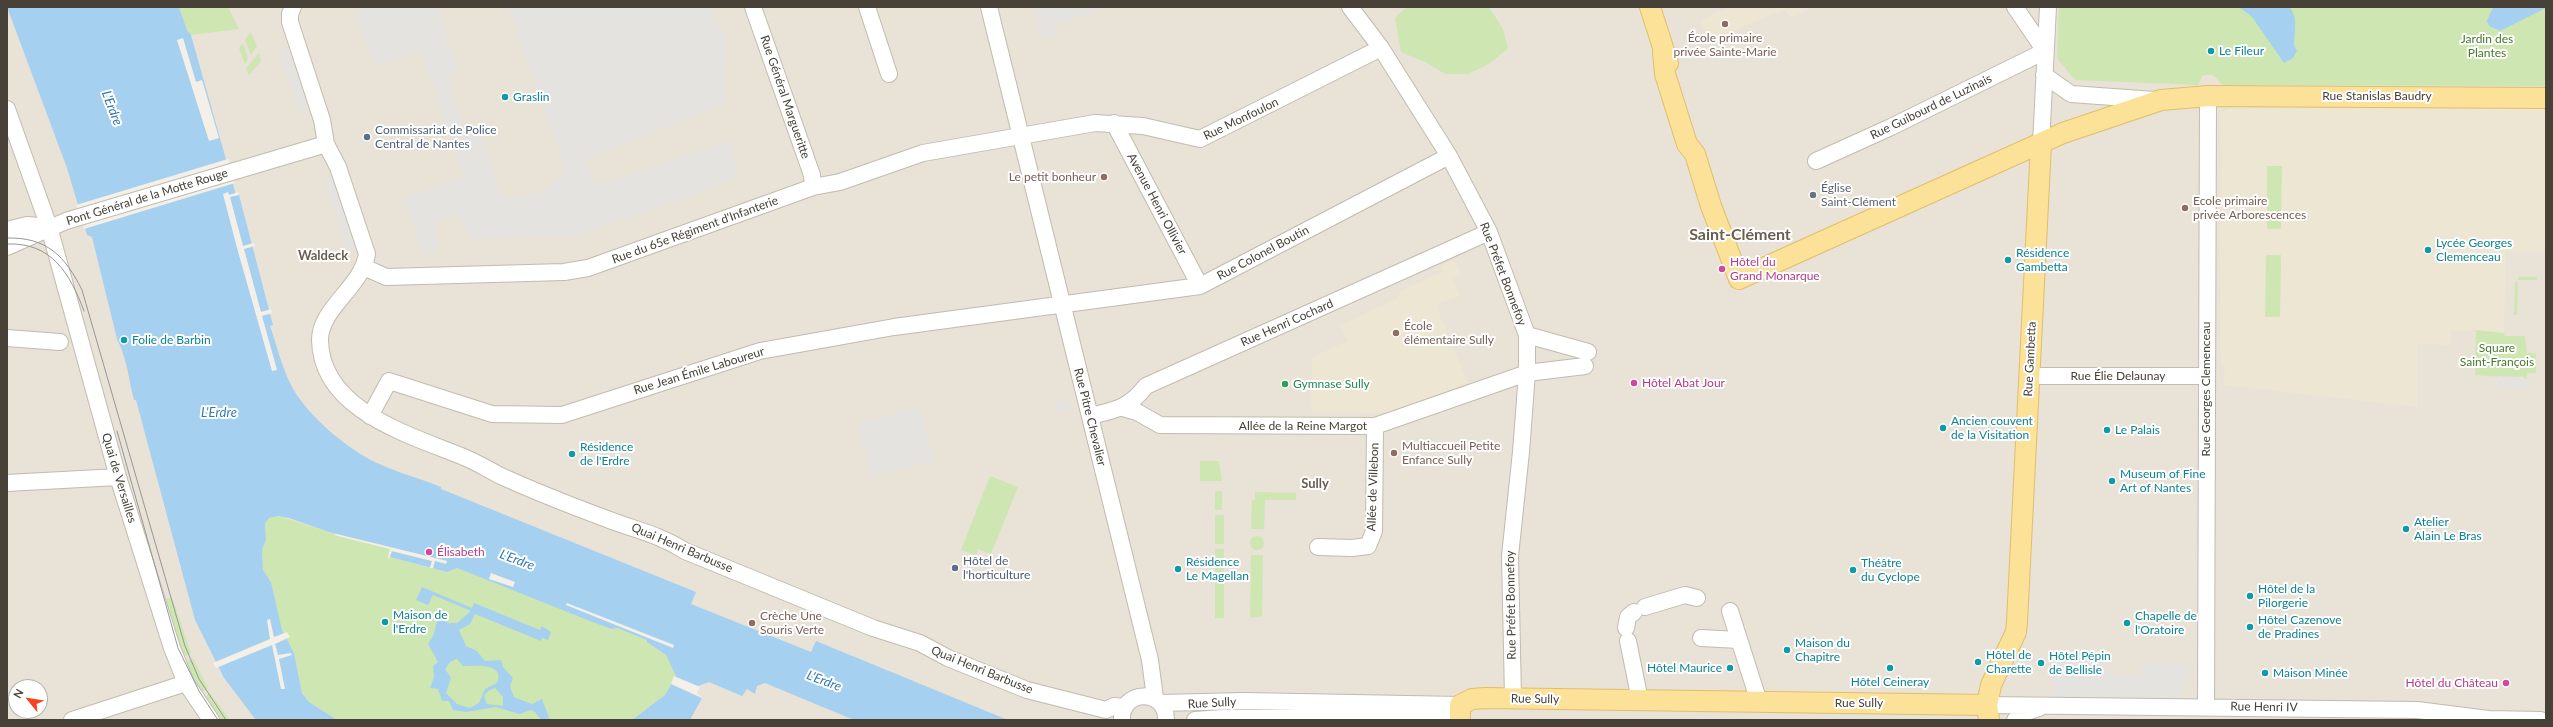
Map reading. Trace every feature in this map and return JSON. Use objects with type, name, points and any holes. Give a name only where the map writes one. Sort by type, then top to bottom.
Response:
[{"type":"main road","name":"Rue Stanislas Baudry","points":[[1650,7],[1663,52],[1697,142],[1695,154],[1711,206],[1739,279],[2067,132],[2161,100],[2208,96],[2546,98]]},
{"type":"main road","name":"Rue Gambetta","points":[[1988,712],[1991,685],[2016,632],[2018,622],[2041,144]]},
{"type":"main road","name":"Rue Sully","points":[[1460,711],[1514,698],[1759,702],[1911,712],[1988,712]]},
{"type":"main road","points":[[1460,711],[1473,720]]},
{"type":"street","points":[[293,7],[290,14],[290,22],[322,120],[326,144],[338,167],[366,248],[364,267]]},
{"type":"street","name":"Rue Général Margueritte","points":[[753,7],[812,175],[813,187]]},
{"type":"street","points":[[867,7],[889,74]]},
{"type":"street","name":"Rue Pitre Chevalier","points":[[988,7],[1152,666],[1158,701],[1165,711],[1166,720]]},
{"type":"street","name":"Rue Préfet Bonnefoy","points":[[1350,7],[1381,48],[1450,156],[1489,232],[1527,334],[1527,373],[1510,556],[1514,698]]},
{"type":"street","points":[[2015,7],[2045,51]]},
{"type":"street","name":"Rue Gambetta","points":[[2041,144],[2048,7]]},
{"type":"street","name":"Rue Monfoulon","points":[[1021,136],[1095,123],[1114,123],[1143,126],[1200,139],[1381,48]]},
{"type":"street","name":"Rue Guibourd de Luzinais","points":[[1816,161],[1891,127],[2045,51]]},
{"type":"street","points":[[2044,75],[2071,94],[2161,100]]},
{"type":"street","name":"Rue Georges Clemenceau","points":[[2206,707],[2208,96]]},
{"type":"street","name":"Quai de Versailles","points":[[7,109],[49,227],[118,477],[172,648],[186,683],[211,720]]},
{"type":"street","name":"Avenue Henri Ollivier","points":[[1114,123],[1200,286]]},
{"type":"street","name":"Rue du 65e Régiment d'Infanterie","points":[[364,267],[386,277],[564,272],[588,268],[813,187],[840,182],[923,153],[1021,136]]},
{"type":"street","name":"Pont Général de la Motte Rouge","points":[[49,227],[326,144]]},
{"type":"street","name":"Rue Colonel Boutin","points":[[1062,304],[1200,286],[1450,156]]},
{"type":"street","points":[[7,230],[27,225],[49,227]]},
{"type":"street","points":[[7,247],[24,242],[49,227]]},
{"type":"street","name":"Rue Henri Cochard","points":[[1090,416],[1123,408],[1137,398],[1146,386],[1489,232]]},
{"type":"street","points":[[24,242],[41,247],[57,257]]},
{"type":"street","name":"Quai Henri Barbusse","points":[[364,267],[326,319],[320,340],[326,364],[342,392],[370,416],[396,430],[476,462],[508,479],[609,520],[636,527],[663,538],[685,551],[873,628],[920,643],[948,658],[1020,688],[1109,715],[1114,706],[1123,713]]},
{"type":"street","name":"Rue Jean Émile Laboureur","points":[[370,416],[389,382],[492,414],[562,415],[760,351],[894,327],[1062,304]]},
{"type":"street","name":"Allée de la Reine Margot","points":[[1123,408],[1137,412],[1160,425],[1375,426],[1527,373],[1587,359],[1527,334]]},
{"type":"street","points":[[7,338],[60,342]]},
{"type":"street","name":"Rue Élie Delaunay","points":[[2029,376],[2206,376]]},
{"type":"street","name":"Allée de Villebon","points":[[1318,547],[1352,548],[1368,546],[1374,531],[1375,426]]},
{"type":"street","points":[[7,482],[118,477]]},
{"type":"street","points":[[1640,700],[1627,635],[1628,617],[1640,610],[1685,595],[1697,598]]},
{"type":"street","points":[[1730,611],[1759,702]]},
{"type":"street","points":[[1700,638],[1739,640]]},
{"type":"street","points":[[72,720],[186,683]]},
{"type":"street","name":"Rue Sully","points":[[1123,713],[1131,700],[1139,696],[1158,701],[1181,704],[1245,701],[1460,711]]},
{"type":"street","points":[[2015,720],[2030,711],[2056,704]]},
{"type":"street","name":"Rue Henri IV","points":[[1988,712],[2056,704],[2417,710],[2461,714],[2488,719],[2541,720]]},
{"type":"street","name":"Rue Sully","points":[[1195,720],[1223,718],[1430,718],[1460,711]]},
{"type":"shaded area","points":[[7,7],[2546,7],[2546,720],[7,720]]},
{"type":"shaded area","points":[[354,7],[436,7],[458,71],[448,75],[451,83],[448,84],[465,131],[478,127],[502,198],[524,197],[552,187],[565,167],[508,7],[708,7],[725,36],[724,104],[586,159],[596,187],[731,140],[738,176],[703,191],[574,236],[470,239],[458,213],[433,222],[439,250],[424,256],[404,198],[465,177],[421,50],[374,66]]},
{"type":"shaded area","points":[[1040,7],[1101,7],[1099,11],[1053,24],[1056,34],[1042,38],[1035,9]]},
{"type":"shaded area","name":"École primaire privée Sainte-Marie","points":[[1729,7],[1814,7],[1791,18],[1784,10],[1708,41],[1700,20]]},
{"type":"shaded area","points":[[291,48],[310,109],[299,112],[279,52]]},
{"type":"shaded area","points":[[2228,108],[2546,109],[2546,252],[2506,252],[2504,333],[2476,330],[2451,331],[2451,345],[2417,344],[2417,407],[2223,385],[2225,365],[2221,365],[2220,348],[2221,114]]},
{"type":"shaded area","points":[[336,176],[358,244],[347,248],[324,180]]},
{"type":"shaded area","name":"École élémentaire Sully","points":[[1455,259],[1461,275],[1453,278],[1460,296],[1436,305],[1468,383],[1387,413],[1311,412],[1312,357],[1347,341],[1340,325],[1397,299],[1400,291],[1442,272],[1440,266]]},
{"type":"shaded area","points":[[2498,376],[2523,377],[2527,379],[2527,388],[2498,387]]},
{"type":"shaded area","points":[[1068,400],[1072,409],[1056,413],[1054,404]]},
{"type":"shaded area","points":[[919,407],[934,460],[872,477],[858,424]]},
{"type":"shaded area","points":[[2054,662],[2107,663],[2107,674],[2141,676],[2141,664],[2190,666],[2178,700],[2053,697]]},
{"type":"green space","points":[[179,7],[228,7],[239,29],[191,35],[187,30]]},
{"type":"green space","points":[[1407,7],[1489,7],[1503,29],[1508,49],[1487,65],[1468,74],[1445,74],[1427,63],[1401,52],[1395,18]]},
{"type":"green space","name":"Jardin des Plantes","points":[[2059,7],[2546,7],[2546,86],[2223,85],[2214,76],[2209,74],[2202,76],[2198,85],[2075,80],[2057,58]]},
{"type":"green space","points":[[251,32],[257,46],[251,55],[245,40]]},
{"type":"green space","points":[[243,43],[248,58],[245,64],[239,48]]},
{"type":"green space","points":[[259,53],[261,61],[249,75],[246,68]]},
{"type":"green space","points":[[2267,166],[2282,166],[2281,229],[2267,229]]},
{"type":"green space","points":[[2266,255],[2281,255],[2280,317],[2265,317]]},
{"type":"green space","points":[[2519,277],[2537,277],[2537,280],[2518,280]]},
{"type":"green space","points":[[2515,282],[2518,282],[2517,315],[2514,315]]},
{"type":"green space","name":"Square Saint-François","points":[[2476,330],[2504,333],[2505,336],[2525,336],[2527,353],[2536,353],[2536,373],[2527,373],[2527,379],[2475,375]]},
{"type":"green space","points":[[1200,461],[1219,461],[1222,481],[1200,481]]},
{"type":"green space","points":[[990,476],[1018,487],[991,554],[978,549],[976,555],[961,550]]},
{"type":"green space","points":[[1215,491],[1222,491],[1222,510],[1215,510]]},
{"type":"green space","points":[[1255,492],[1296,493],[1296,500],[1265,500],[1264,529],[1251,529],[1252,500],[1255,500]]},
{"type":"green space","points":[[1215,515],[1224,515],[1224,544],[1215,544]]},
{"type":"green space","points":[[278,516],[329,532],[447,561],[447,572],[457,568],[612,629],[617,628],[647,640],[647,642],[666,655],[676,676],[665,695],[632,720],[337,720],[309,702],[302,692],[294,653],[282,630],[271,582],[263,570],[262,550],[266,540],[265,522],[269,518]],"holes":[[[390,557],[432,561],[430,568]]]},
{"type":"green space","points":[[1257,536],[1262,538],[1264,543],[1262,548],[1257,550],[1252,548],[1250,543],[1252,538]]},
{"type":"green space","points":[[1215,549],[1224,549],[1224,578],[1215,578]]},
{"type":"green space","points":[[1251,555],[1263,555],[1262,616],[1250,618]]},
{"type":"green space","points":[[1215,583],[1224,583],[1224,618],[1215,618]]},
{"type":"green space","points":[[172,597],[191,653],[179,659],[161,601]]},
{"type":"green space","points":[[193,658],[208,688],[197,695],[181,664]]},
{"type":"green space","points":[[210,693],[230,720],[214,720],[201,700]]},
{"type":"water","name":"L'Erdre","points":[[7,7],[179,7],[187,30],[191,35],[236,195],[239,195],[273,325],[270,326],[285,372],[292,387],[308,409],[329,431],[353,449],[385,467],[441,487],[441,489],[696,592],[691,604],[811,652],[816,641],[1008,720],[854,720],[765,683],[757,686],[755,694],[747,689],[742,696],[709,682],[698,686],[695,694],[702,698],[690,720],[632,720],[665,695],[676,676],[666,655],[647,642],[647,640],[617,628],[612,629],[595,623],[457,568],[447,572],[390,557],[391,551],[432,561],[430,567],[433,568],[434,561],[447,561],[329,532],[289,518],[278,516],[269,518],[265,523],[266,540],[262,550],[263,570],[271,582],[282,630],[294,653],[302,693],[309,702],[337,720],[256,720],[224,678],[195,620],[136,400],[134,400],[125,362],[117,339],[92,237],[87,235],[67,168]]},
{"type":"water","points":[[2239,7],[2289,7],[2295,20],[2294,45],[2297,51],[2293,58],[2284,63],[2252,17]]},
{"type":"water","points":[[2493,7],[2546,8],[2500,31],[2489,26],[2487,21]]},
{"type":"water","points":[[422,587],[472,608],[474,603],[540,630],[542,626],[551,632],[548,640],[542,638],[541,641],[475,614],[470,624],[459,630],[466,646],[477,651],[485,661],[501,660],[503,667],[513,678],[510,686],[514,697],[532,704],[542,699],[550,720],[541,720],[535,712],[531,710],[519,714],[496,707],[466,712],[453,710],[449,701],[442,701],[438,689],[430,688],[434,677],[433,666],[438,662],[428,644],[433,636],[438,618],[449,623],[457,623],[471,611],[433,595],[428,605],[416,600]],"holes":[[[457,659],[463,666],[493,668],[497,671],[499,676],[497,683],[485,689],[479,703],[470,708],[457,704],[446,693],[451,678],[445,669],[450,662]],[[495,688],[503,697],[503,706],[487,704],[484,696],[488,691]]]},
{"type":"pier","points":[[183,38],[196,82],[202,80],[219,138],[209,141],[177,40]]},
{"type":"pier","points":[[228,159],[235,183],[84,229],[76,205]]},
{"type":"pier","points":[[228,192],[229,195],[238,192],[239,195],[230,197],[243,246],[254,243],[255,246],[244,249],[261,312],[271,309],[272,313],[262,316],[277,370],[272,371],[237,248],[223,194]]},
{"type":"pier","points":[[336,534],[447,561],[446,564],[435,561],[433,568],[430,568],[432,561],[392,551],[389,559],[390,549],[334,535]]},
{"type":"pier","points":[[491,573],[515,582],[513,587],[489,579]]},
{"type":"pier","points":[[567,603],[674,645],[673,648],[566,605]]},
{"type":"pier","points":[[270,619],[274,637],[287,632],[290,637],[275,644],[278,655],[291,653],[292,655],[279,659],[285,689],[281,689],[272,645],[216,668],[213,663],[270,639],[267,620]]},
{"type":"pier","points":[[674,676],[700,687],[697,693],[704,699],[671,684]]},
{"type":"tram line","points":[[7,238],[33,241],[44,245],[53,251],[69,267],[82,290],[185,646],[199,679],[226,720]]},
{"type":"tram line","points":[[7,244],[36,248],[57,263],[65,273],[79,297],[84,311]]},
{"type":"tram line","points":[[117,431],[178,648],[199,691],[218,720]]},
{"type":"place","name":"École primaire privée Sainte-Marie","points":[[1725,24]]},
{"type":"place","name":"Le Fileur","points":[[2211,51]]},
{"type":"place","name":"Graslin","points":[[505,97]]},
{"type":"place","name":"Commissariat de Police Central de Nantes","points":[[367,137]]},
{"type":"place","name":"Le petit bonheur","points":[[1104,177]]},
{"type":"place","name":"Église Saint-Clément","points":[[1813,195]]},
{"type":"place","name":"Ecole primaire privée Arborescences","points":[[2185,208]]},
{"type":"place","name":"Lycée Georges Clemenceau","points":[[2428,250]]},
{"type":"place","name":"Résidence Gambetta","points":[[2008,260]]},
{"type":"place","name":"Hôtel du Grand Monarque","points":[[1722,269]]},
{"type":"place","name":"École élémentaire Sully","points":[[1396,333]]},
{"type":"place","name":"Folie de Barbin","points":[[124,340]]},
{"type":"place","name":"Hôtel Abat Jour","points":[[1634,383]]},
{"type":"place","name":"Gymnase Sully","points":[[1285,384]]},
{"type":"place","name":"Ancien couvent de la Visitation","points":[[1943,428]]},
{"type":"place","name":"Le Palais","points":[[2107,430]]},
{"type":"place","name":"Multiaccueil Petite Enfance Sully","points":[[1394,453]]},
{"type":"place","name":"Résidence de l'Erdre","points":[[572,454]]},
{"type":"place","name":"Museum of Fine Art of Nantes","points":[[2112,481]]},
{"type":"place","name":"Atelier Alain Le Bras","points":[[2406,529]]},
{"type":"place","name":"Élisabeth","points":[[429,552]]},
{"type":"place","name":"Hôtel de l'horticulture","points":[[955,568]]},
{"type":"place","name":"Résidence Le Magellan","points":[[1178,569]]},
{"type":"place","name":"Théâtre du Cyclope","points":[[1853,570]]},
{"type":"place","name":"Hôtel de la Pilorgerie","points":[[2250,596]]},
{"type":"place","name":"Maison de l'Erdre","points":[[385,622]]},
{"type":"place","name":"Crèche Une Souris Verte","points":[[752,623]]},
{"type":"place","name":"Chapelle de l'Oratoire","points":[[2127,623]]},
{"type":"place","name":"Hôtel Cazenove de Pradines","points":[[2250,627]]},
{"type":"place","name":"Maison du Chapitre","points":[[1787,650]]},
{"type":"place","name":"Hôtel de Charette","points":[[1978,662]]},
{"type":"place","name":"Hôtel Pépin de Bellisle","points":[[2041,663]]},
{"type":"place","name":"Hôtel Maurice","points":[[1730,668]]},
{"type":"place","name":"Hôtel Ceineray","points":[[1890,668]]},
{"type":"place","name":"Maison Minée","points":[[2265,673]]},
{"type":"place","name":"Hôtel du Château","points":[[2506,683]]},
{"type":"district","name":"Saint-Clément","points":[[1740,235]]},
{"type":"district","name":"Waldeck","points":[[323,256]]},
{"type":"district","name":"Sully","points":[[1315,484]]}]
